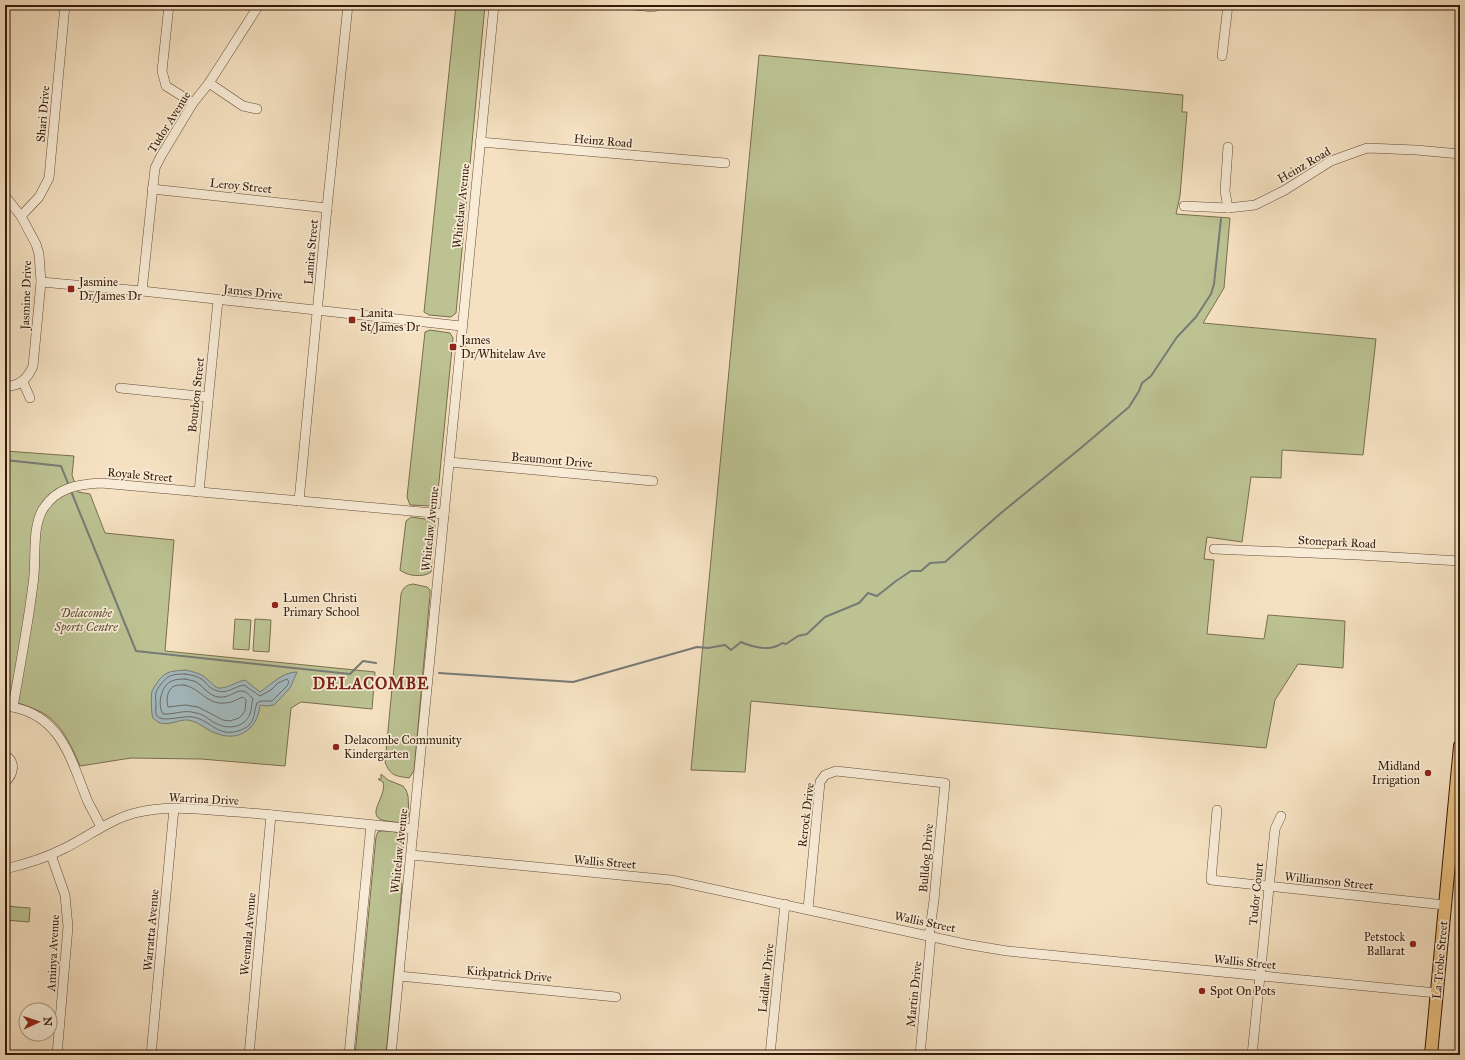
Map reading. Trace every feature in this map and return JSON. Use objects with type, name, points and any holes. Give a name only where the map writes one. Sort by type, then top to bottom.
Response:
[{"type":"main road","name":"La Trobe Street","points":[[1439,1055],[1441,993],[1457,820],[1460,746]]},
{"type":"main road","name":"La Trobe Street","points":[[1431,1055],[1441,993]]},
{"type":"street","name":"Shari Drive","points":[[21,216],[39,197],[49,178],[65,5]]},
{"type":"street","points":[[169,5],[162,71],[166,86],[194,103]]},
{"type":"street","name":"Tudor Avenue","points":[[142,291],[155,168],[194,103],[209,83],[259,5]]},
{"type":"street","name":"Lanita Street","points":[[299,501],[318,311],[326,208],[348,5]]},
{"type":"street","name":"Whitelaw Avenue","points":[[391,1055],[461,326],[494,5]]},
{"type":"street","points":[[633,5],[654,7]]},
{"type":"street","points":[[1222,56],[1228,5]]},
{"type":"street","points":[[209,83],[243,106],[257,109]]},
{"type":"street","name":"Heinz Road","points":[[480,142],[725,163]]},
{"type":"street","points":[[1228,147],[1225,191],[1228,208]]},
{"type":"street","name":"Heinz Road","points":[[1184,206],[1228,208],[1255,205],[1285,190],[1331,161],[1368,148],[1460,154]]},
{"type":"street","name":"Leroy Street","points":[[152,189],[326,208]]},
{"type":"street","name":"Jasmine Drive","points":[[5,196],[21,216],[36,244],[41,265],[34,366],[22,382]]},
{"type":"street","name":"James Drive","points":[[41,282],[142,291],[461,326]]},
{"type":"street","name":"Bourbon Street","points":[[199,492],[218,300]]},
{"type":"street","points":[[5,386],[11,386],[22,382],[30,398]]},
{"type":"street","points":[[120,388],[208,397]]},
{"type":"street","name":"Beaumont Drive","points":[[449,462],[653,481]]},
{"type":"street","name":"Royale Street","points":[[9,707],[34,584],[37,526],[42,511],[50,500],[61,491],[74,486],[99,483],[444,514]]},
{"type":"street","name":"Stonepark Road","points":[[1214,549],[1350,554],[1460,561]]},
{"type":"street","points":[[9,707],[25,710],[39,717],[50,725],[58,734],[75,765],[88,802],[101,827]]},
{"type":"street","points":[[5,755],[11,761],[13,769],[11,775],[5,782]]},
{"type":"street","name":"Rerock Drive","points":[[808,909],[820,782],[825,775],[836,771],[945,783]]},
{"type":"street","name":"Bulldog Drive","points":[[930,936],[945,783]]},
{"type":"street","name":"Warrina Drive","points":[[5,869],[36,861],[51,855],[120,818],[137,812],[174,808],[271,815],[413,829]]},
{"type":"street","name":"Warratta Avenue","points":[[152,1055],[174,808]]},
{"type":"street","name":"Williamson Street","points":[[1217,810],[1211,880],[1449,906]]},
{"type":"street","name":"Weemala Avenue","points":[[249,1055],[271,815]]},
{"type":"street","name":"Tudor Court","points":[[1252,1055],[1275,829],[1281,816]]},
{"type":"street","points":[[349,1055],[372,825]]},
{"type":"street","name":"Aminya Avenue","points":[[51,855],[66,902],[68,927],[57,1055]]},
{"type":"street","name":"Wallis Street","points":[[411,855],[671,880],[930,936],[1007,951],[1441,993]]},
{"type":"street","name":"Laidlaw Drive","points":[[770,1055],[786,904]]},
{"type":"street","name":"Martin Drive","points":[[920,1055],[930,936]]},
{"type":"street","name":"Kirkpatrick Drive","points":[[399,976],[616,996]]},
{"type":"green space","points":[[456,5],[485,5],[456,313],[451,317],[429,315],[424,312]]},
{"type":"green space","points":[[759,55],[1183,95],[1182,112],[1187,112],[1180,196],[1176,214],[1230,218],[1224,288],[1203,323],[1376,339],[1363,455],[1282,450],[1281,478],[1251,477],[1242,542],[1207,537],[1204,559],[1214,560],[1207,634],[1264,639],[1268,615],[1345,621],[1343,668],[1298,664],[1275,700],[1266,748],[751,701],[745,772],[691,770]]},
{"type":"green space","points":[[430,330],[450,333],[453,338],[437,502],[432,506],[410,505],[407,497],[425,332]]},
{"type":"green space","name":"Delacombe Sports Centre","points":[[5,451],[74,456],[72,475],[78,492],[90,494],[105,533],[174,540],[165,651],[375,672],[372,709],[301,702],[291,708],[285,766],[201,759],[131,758],[80,766],[60,728],[48,716],[29,707],[10,700],[5,700]]},
{"type":"green space","points":[[411,517],[432,520],[435,525],[431,572],[420,576],[411,575],[400,570],[406,521]]},
{"type":"green space","points":[[413,584],[427,587],[430,590],[430,595],[414,771],[409,778],[400,777],[391,773],[385,762],[401,594],[406,587]]},
{"type":"green space","points":[[235,619],[251,620],[249,650],[233,649]]},
{"type":"green space","points":[[255,619],[271,620],[269,652],[253,651]]},
{"type":"green space","points":[[381,774],[388,780],[403,786],[406,790],[408,796],[409,816],[403,822],[387,821],[380,819],[377,816],[376,811],[384,788],[383,782],[378,779],[381,779]]},
{"type":"green space","points":[[391,831],[400,834],[404,839],[401,873],[402,886],[386,1055],[355,1055],[376,837],[378,832]]},
{"type":"green space","points":[[5,906],[30,908],[29,922],[5,920]]},
{"type":"water","points":[[186,670],[201,675],[218,688],[245,680],[260,692],[282,676],[297,672],[290,688],[274,705],[260,705],[256,720],[247,731],[234,736],[226,736],[214,733],[188,720],[165,724],[158,722],[153,718],[152,691],[161,677],[174,671]]},
{"type":"waterway","points":[[439,673],[573,682],[697,647],[708,648],[725,645],[731,650],[741,642],[750,646],[762,648],[778,646],[782,643],[786,644],[798,636],[807,634],[825,617],[859,603],[868,593],[877,596],[911,571],[921,571],[930,563],[945,562],[1001,513],[1129,407],[1142,383],[1151,376],[1177,337],[1196,317],[1211,294],[1214,284],[1221,219]]},
{"type":"waterway","points":[[5,460],[61,466],[69,486]]},
{"type":"waterway","points":[[71,491],[136,651],[350,674],[363,661],[376,663]]},
{"type":"place","name":"Jasmine Dr/James Dr","points":[[71,289]]},
{"type":"place","name":"Lanita St/James Dr","points":[[352,320]]},
{"type":"place","name":"James Dr/Whitelaw Ave","points":[[453,347]]},
{"type":"place","name":"Lumen Christi Primary School","points":[[275,605]]},
{"type":"place","name":"Delacombe Community Kindergarten","points":[[336,747]]},
{"type":"place","name":"Midland Irrigation","points":[[1428,773]]},
{"type":"place","name":"Petstock Ballarat","points":[[1413,944]]},
{"type":"place","name":"Spot On Pots","points":[[1202,991]]},
{"type":"district","name":"DELACOMBE","points":[[371,683]]}]
